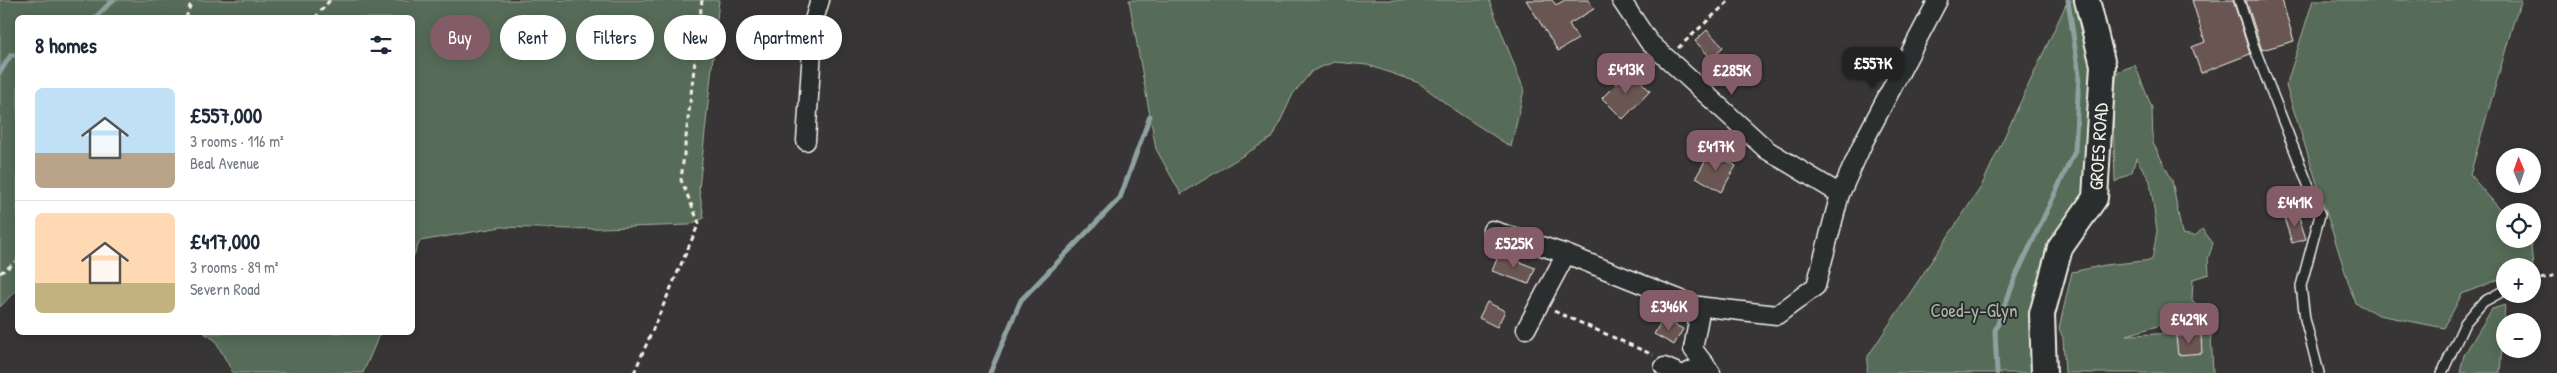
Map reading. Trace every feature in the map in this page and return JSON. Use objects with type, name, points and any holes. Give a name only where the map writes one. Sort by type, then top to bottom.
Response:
[{"type":"street","points":[[806,140],[814,20],[820,0]]},
{"type":"street","points":[[1621,0],[1649,42],[1767,150],[1840,194]]},
{"type":"street","points":[[1492,230],[1566,254],[1701,306],[1777,315],[1816,286],[1840,194],[1864,141],[1938,0]]},
{"type":"street","name":"GROES ROAD","points":[[2044,373],[2042,314],[2060,248],[2094,198],[2103,65],[2087,0]]},
{"type":"street","points":[[1526,330],[1566,254]]},
{"type":"street","points":[[1687,373],[1708,368],[1693,349],[1701,306]]},
{"type":"lane","points":[[2239,0],[2254,47],[2320,214],[2301,286],[2305,319],[2319,373]]},
{"type":"lane","points":[[2442,373],[2465,322],[2482,302],[2496,295]]},
{"type":"path","points":[[187,15],[192,0]]},
{"type":"path","points":[[318,15],[330,0]]},
{"type":"path","points":[[634,373],[698,223],[681,180],[702,0]]},
{"type":"path","points":[[1667,58],[1730,0]]},
{"type":"path","points":[[0,272],[15,263]]},
{"type":"path","points":[[2541,279],[2557,275]]},
{"type":"path","points":[[1540,304],[1665,360],[1671,370]]},
{"type":"green space","points":[[0,0],[719,0],[717,15],[664,15],[664,60],[713,60],[699,189],[704,218],[689,225],[572,229],[501,227],[420,241],[415,252],[415,15],[15,15],[15,291],[0,307]]},
{"type":"green space","points":[[1129,0],[1489,0],[1524,90],[1511,147],[1457,112],[1419,83],[1368,65],[1334,62],[1312,71],[1293,94],[1273,137],[1181,194],[1156,149]]},
{"type":"green space","name":"Coed-y-Glyn","points":[[2068,0],[2080,0],[2095,69],[2088,192],[2037,373],[1867,373],[1868,356],[1981,187]]},
{"type":"green space","points":[[2313,0],[2522,0],[2515,17],[2470,175],[2496,205],[2496,248],[2531,248],[2532,258],[2496,258],[2496,281],[2462,294],[2444,328],[2379,315],[2355,303],[2286,86]]},
{"type":"green space","points":[[2135,65],[2152,108],[2153,143],[2172,180],[2182,234],[2195,236],[2202,229],[2213,243],[2208,259],[2209,274],[2193,279],[2192,300],[2212,319],[2203,329],[2161,325],[2127,335],[2211,332],[2213,373],[2065,373],[2063,338],[2059,328],[2072,272],[2105,265],[2152,260],[2157,231],[2150,181],[2136,158],[2132,172],[2115,182],[2113,112],[2117,72]]},
{"type":"green space","points":[[2505,305],[2504,313],[2496,313],[2496,358],[2501,358],[2500,373],[2460,373],[2464,355],[2492,309]]},
{"type":"green space","points":[[207,335],[379,335],[363,373],[233,373],[215,340]]},
{"type":"building","points":[[1526,0],[1552,0],[1556,5],[1565,0],[1588,0],[1594,9],[1569,24],[1578,39],[1558,51]]},
{"type":"building","points":[[2192,0],[2233,0],[2250,54],[2201,73],[2192,47],[2205,42]]},
{"type":"building","points":[[2246,0],[2282,0],[2294,41],[2262,50]]},
{"type":"building","points":[[1707,30],[1723,47],[1711,58],[1695,41]]},
{"type":"building","points":[[1630,70],[1650,91],[1623,119],[1602,98]]},
{"type":"building","points":[[1711,151],[1736,166],[1721,192],[1696,177]]},
{"type":"building","points":[[2298,214],[2306,239],[2292,243],[2284,218]]},
{"type":"building","points":[[1499,254],[1535,268],[1529,284],[1492,271]]},
{"type":"building","points":[[1487,302],[1505,311],[1497,327],[1479,318]]},
{"type":"building","points":[[1663,319],[1683,329],[1674,345],[1654,334]]},
{"type":"building","points":[[2201,335],[2202,353],[2178,355],[2176,336]]},
{"type":"waterway","points":[[98,15],[113,0]]},
{"type":"waterway","points":[[1997,373],[1995,331],[2016,276],[2075,151],[2079,75],[2068,0]]},
{"type":"waterway","points":[[0,72],[11,55],[15,55]]},
{"type":"waterway","points":[[990,373],[1021,300],[1120,198],[1150,116]]}]
